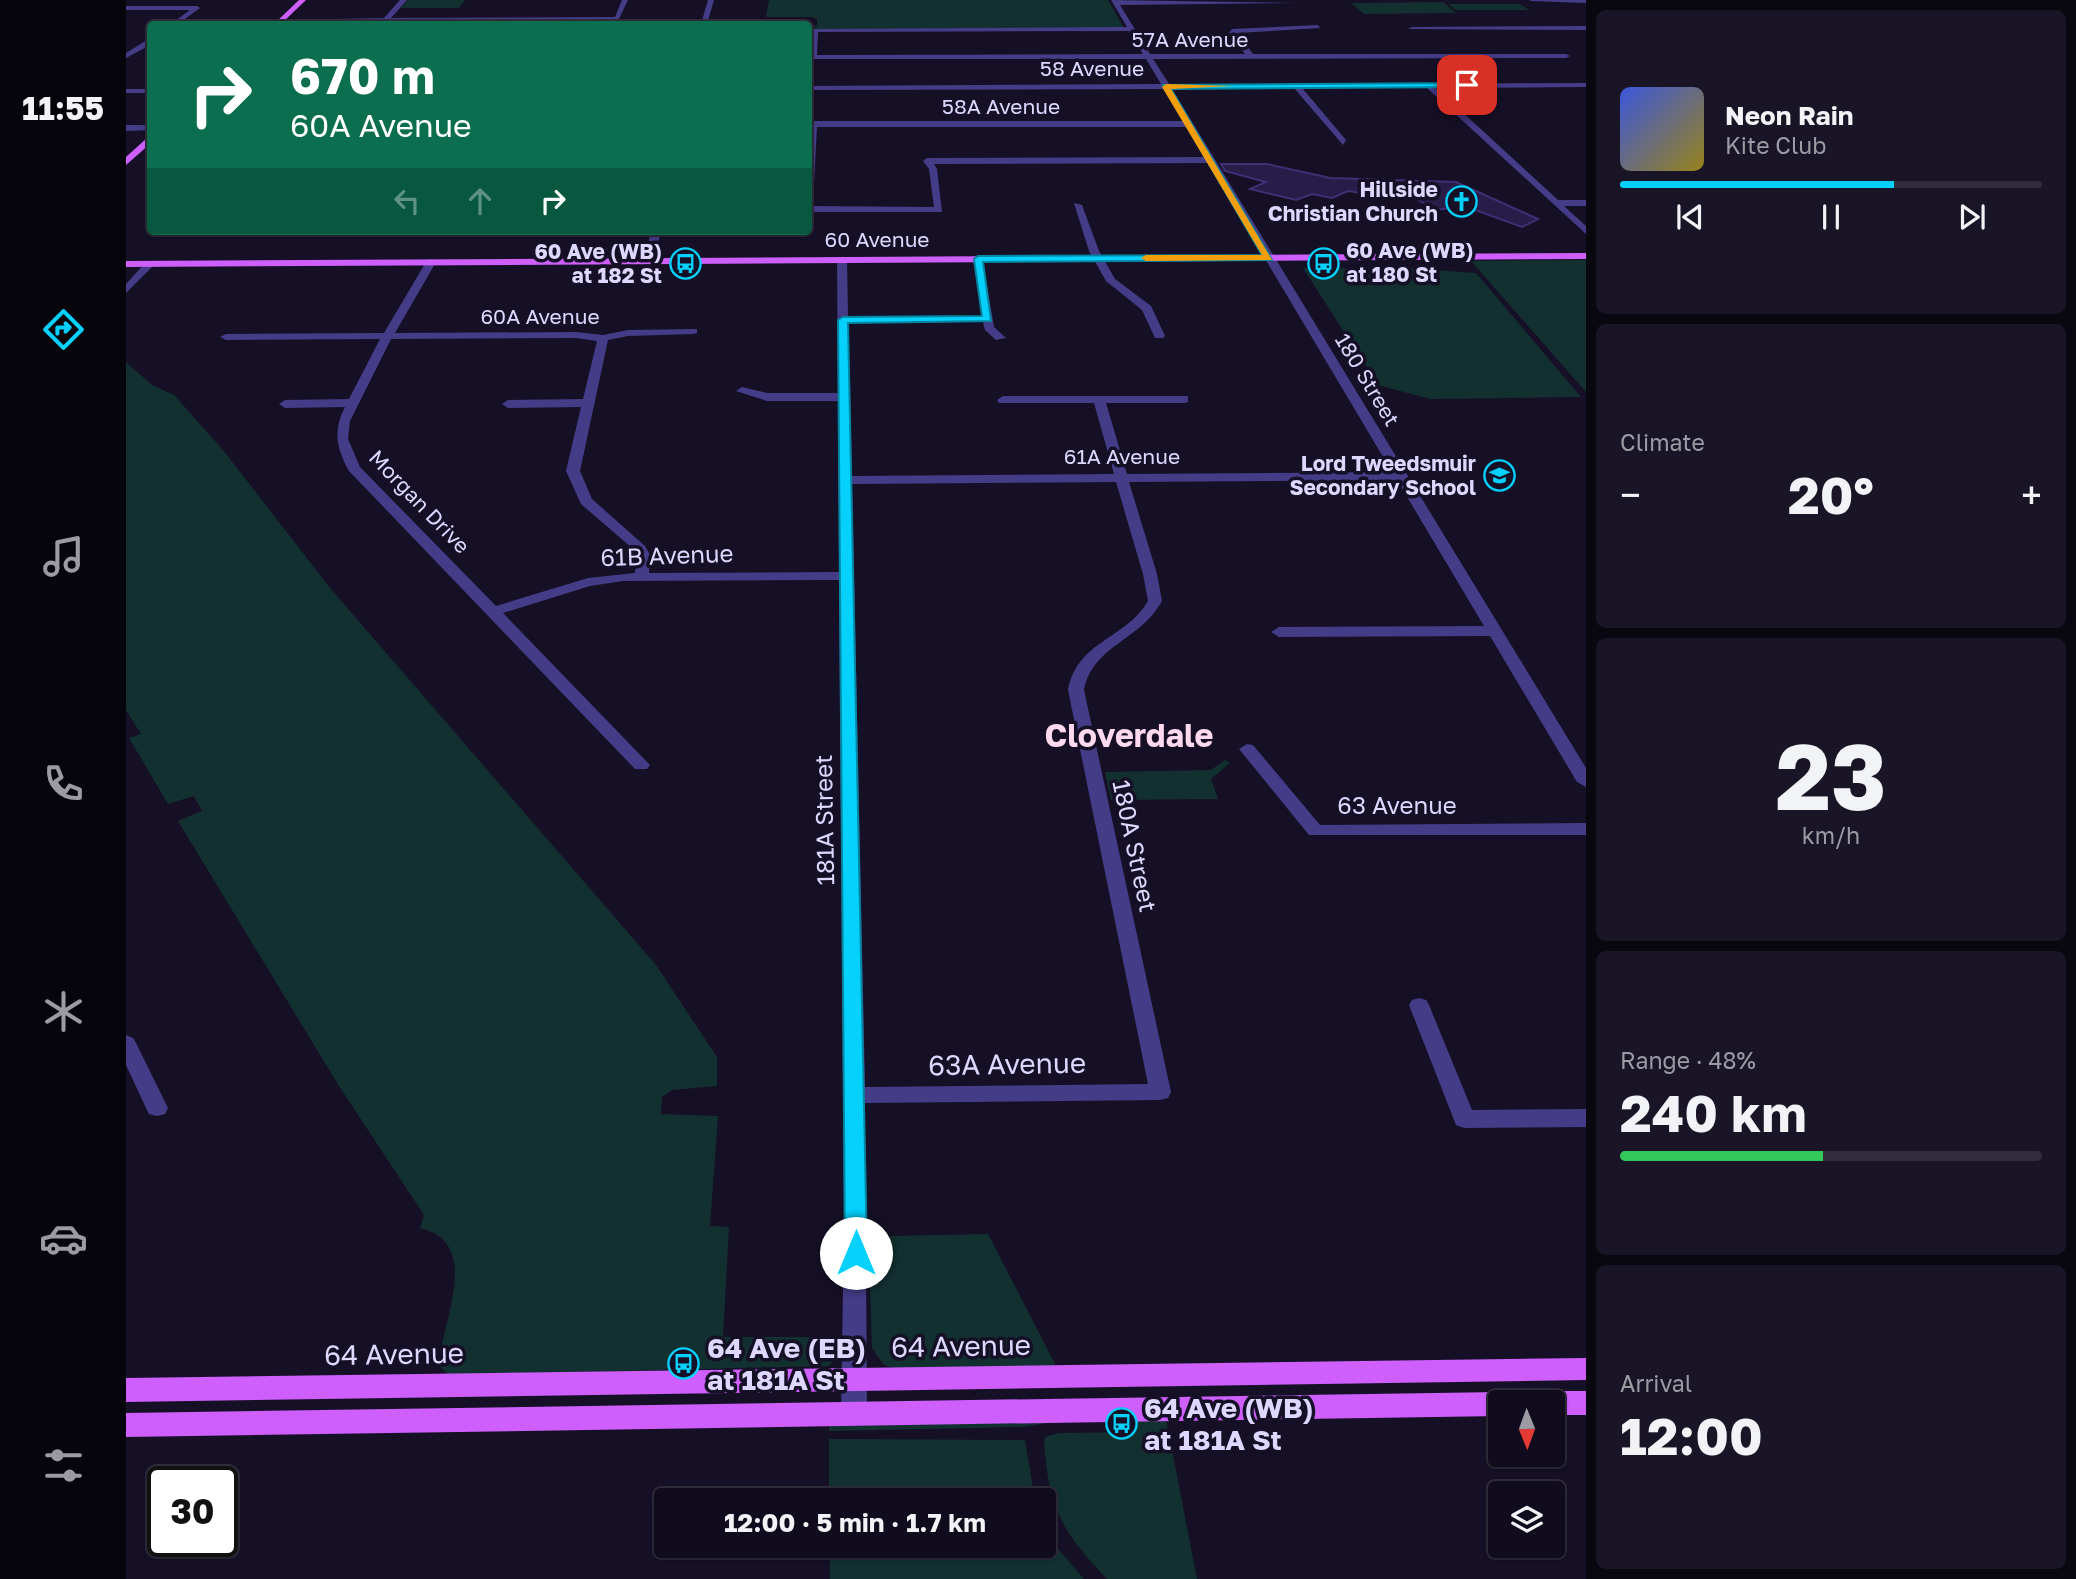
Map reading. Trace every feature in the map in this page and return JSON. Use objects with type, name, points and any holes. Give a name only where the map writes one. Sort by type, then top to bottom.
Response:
[{"type":"main road","points":[[280,21],[303,0]]},
{"type":"main road","points":[[126,162],[147,144]]},
{"type":"main road","name":"60 Avenue","points":[[126,264],[1586,256]]},
{"type":"main road","name":"64 Avenue","points":[[126,1390],[1586,1369]]},
{"type":"main road","points":[[1565,1404],[1586,1403]]},
{"type":"main road","points":[[126,1424],[1488,1404]]},
{"type":"street","points":[[386,19],[404,0]]},
{"type":"street","points":[[587,21],[618,19],[625,0]]},
{"type":"street","points":[[705,21],[711,0]]},
{"type":"street","points":[[1533,1],[1585,1]]},
{"type":"street","points":[[1115,2],[1294,2]]},
{"type":"street","name":"180 Street","points":[[1115,2],[1586,782]]},
{"type":"street","points":[[126,8],[197,8],[178,21]]},
{"type":"street","points":[[315,21],[510,21]]},
{"type":"street","points":[[1252,58],[1233,33],[1234,30],[1318,27]]},
{"type":"street","name":"57A Avenue","points":[[1131,29],[815,30],[813,57],[1566,56],[1554,45]]},
{"type":"street","points":[[1412,29],[1586,29]]},
{"type":"street","points":[[1531,29],[1544,38]]},
{"type":"street","points":[[126,46],[147,44]]},
{"type":"street","points":[[126,56],[147,45]]},
{"type":"street","points":[[1428,85],[1586,232]]},
{"type":"street","name":"58 Avenue","points":[[812,88],[1586,85]]},
{"type":"street","points":[[1296,86],[1343,142]]},
{"type":"street","points":[[126,91],[147,91]]},
{"type":"street","name":"58A Avenue","points":[[812,125],[1188,124]]},
{"type":"street","points":[[126,128],[147,128]]},
{"type":"street","points":[[812,209],[939,210],[933,169],[927,161],[1210,160]]},
{"type":"street","points":[[1555,203],[1586,203]]},
{"type":"street","points":[[1077,205],[1111,281],[1147,309],[1159,336]]},
{"type":"street","points":[[649,261],[655,235]]},
{"type":"street","points":[[978,259],[991,331],[1000,338]]},
{"type":"street","name":"181A Street","points":[[842,260],[855,1095],[854,1414]]},
{"type":"street","name":"Morgan Drive","points":[[431,262],[352,403],[342,439],[354,468],[641,765]]},
{"type":"street","points":[[126,290],[149,264]]},
{"type":"street","points":[[843,320],[988,319]]},
{"type":"street","name":"60A Avenue","points":[[226,337],[576,335],[603,338],[628,333],[693,331]]},
{"type":"street","points":[[603,338],[573,458],[576,481],[594,509],[638,546],[643,555],[642,577]]},
{"type":"street","points":[[742,391],[767,397],[843,397]]},
{"type":"street","points":[[1003,400],[1184,399]]},
{"type":"street","name":"180A Street","points":[[1099,401],[1152,581],[1155,601],[1143,619],[1084,663],[1076,677],[1076,690],[1160,1092]]},
{"type":"street","points":[[285,404],[352,403]]},
{"type":"street","points":[[508,404],[587,403]]},
{"type":"street","name":"61A Avenue","points":[[844,480],[1401,476]]},
{"type":"street","name":"61B Avenue","points":[[495,611],[588,582],[642,577],[845,576]]},
{"type":"street","points":[[1279,632],[1495,631]]},
{"type":"street","name":"63 Avenue","points":[[1247,749],[1315,831],[1586,829]]},
{"type":"street","points":[[1419,1005],[1464,1119],[1586,1118]]},
{"type":"street","points":[[126,1043],[158,1108]]},
{"type":"street","name":"63A Avenue","points":[[855,1095],[1160,1092]]},
{"type":"green space","points":[[408,0],[465,0],[459,8],[400,8]]},
{"type":"green space","points":[[769,0],[1108,0],[1124,28],[816,29],[812,27],[817,26],[817,19],[811,17],[766,17]]},
{"type":"green space","points":[[1443,2],[1456,13],[1364,14],[1351,3]]},
{"type":"green space","points":[[1448,4],[1520,4],[1529,10],[1456,10]]},
{"type":"green space","points":[[1586,260],[1586,392],[1471,261]]},
{"type":"green space","points":[[1303,268],[1406,268],[1476,273],[1581,397],[1430,399],[1378,385]]},
{"type":"green space","points":[[126,362],[152,385],[174,395],[223,450],[330,588],[656,965],[717,1057],[717,1086],[672,1090],[662,1097],[661,1114],[718,1116],[710,1226],[729,1227],[723,1337],[842,1337],[838,1356],[829,1366],[449,1375],[439,1366],[454,1286],[455,1267],[450,1250],[439,1236],[420,1228],[424,1215],[339,1086],[178,821],[202,811],[194,796],[168,804],[129,738],[141,734],[126,710]]},
{"type":"green space","points":[[1225,760],[1230,763],[1211,779],[1218,799],[1111,800],[1105,772],[1211,770]]},
{"type":"green space","points":[[988,1234],[1056,1366],[893,1368],[883,1364],[872,1348],[869,1257],[874,1242],[887,1236]]},
{"type":"green space","points":[[1166,1419],[1197,1579],[1107,1579],[1075,1542],[1056,1508],[1056,1488],[1050,1487],[1045,1437],[1059,1433],[1136,1432],[1135,1420]]},
{"type":"green space","points":[[1068,1420],[1022,1427],[829,1431],[829,1424]]},
{"type":"green space","points":[[829,1439],[1025,1440],[1033,1488],[829,1488]]},
{"type":"green space","points":[[1056,1546],[1084,1579],[830,1579],[830,1558],[1056,1558]]},
{"type":"building","points":[[1221,164],[1267,164],[1330,178],[1456,182],[1538,219],[1522,227],[1464,206],[1436,210],[1393,186],[1374,195],[1348,191],[1332,198],[1312,194],[1296,200],[1250,189],[1266,182],[1225,171]]},
{"type":"slow traffic","points":[[1146,258],[1268,258],[1166,87],[1230,86]]},
{"type":"place","name":"Hillside Christian Church","points":[[1461,202]]},
{"type":"place","name":"60 Ave (WB) at 180 St","points":[[1323,263]]},
{"type":"place","name":"60 Ave (WB) at 182 St","points":[[685,264]]},
{"type":"place","name":"Lord Tweedsmuir Secondary School","points":[[1499,476]]},
{"type":"place","name":"64 Ave (EB) at 181A St","points":[[684,1364]]},
{"type":"place","name":"64 Ave (WB) at 181A St","points":[[1121,1424]]},
{"type":"district","name":"Cloverdale","points":[[1129,736]]},
{"type":"route","points":[[856,1253],[843,320],[988,319],[978,259],[1268,258],[1166,87],[1467,85]]}]
